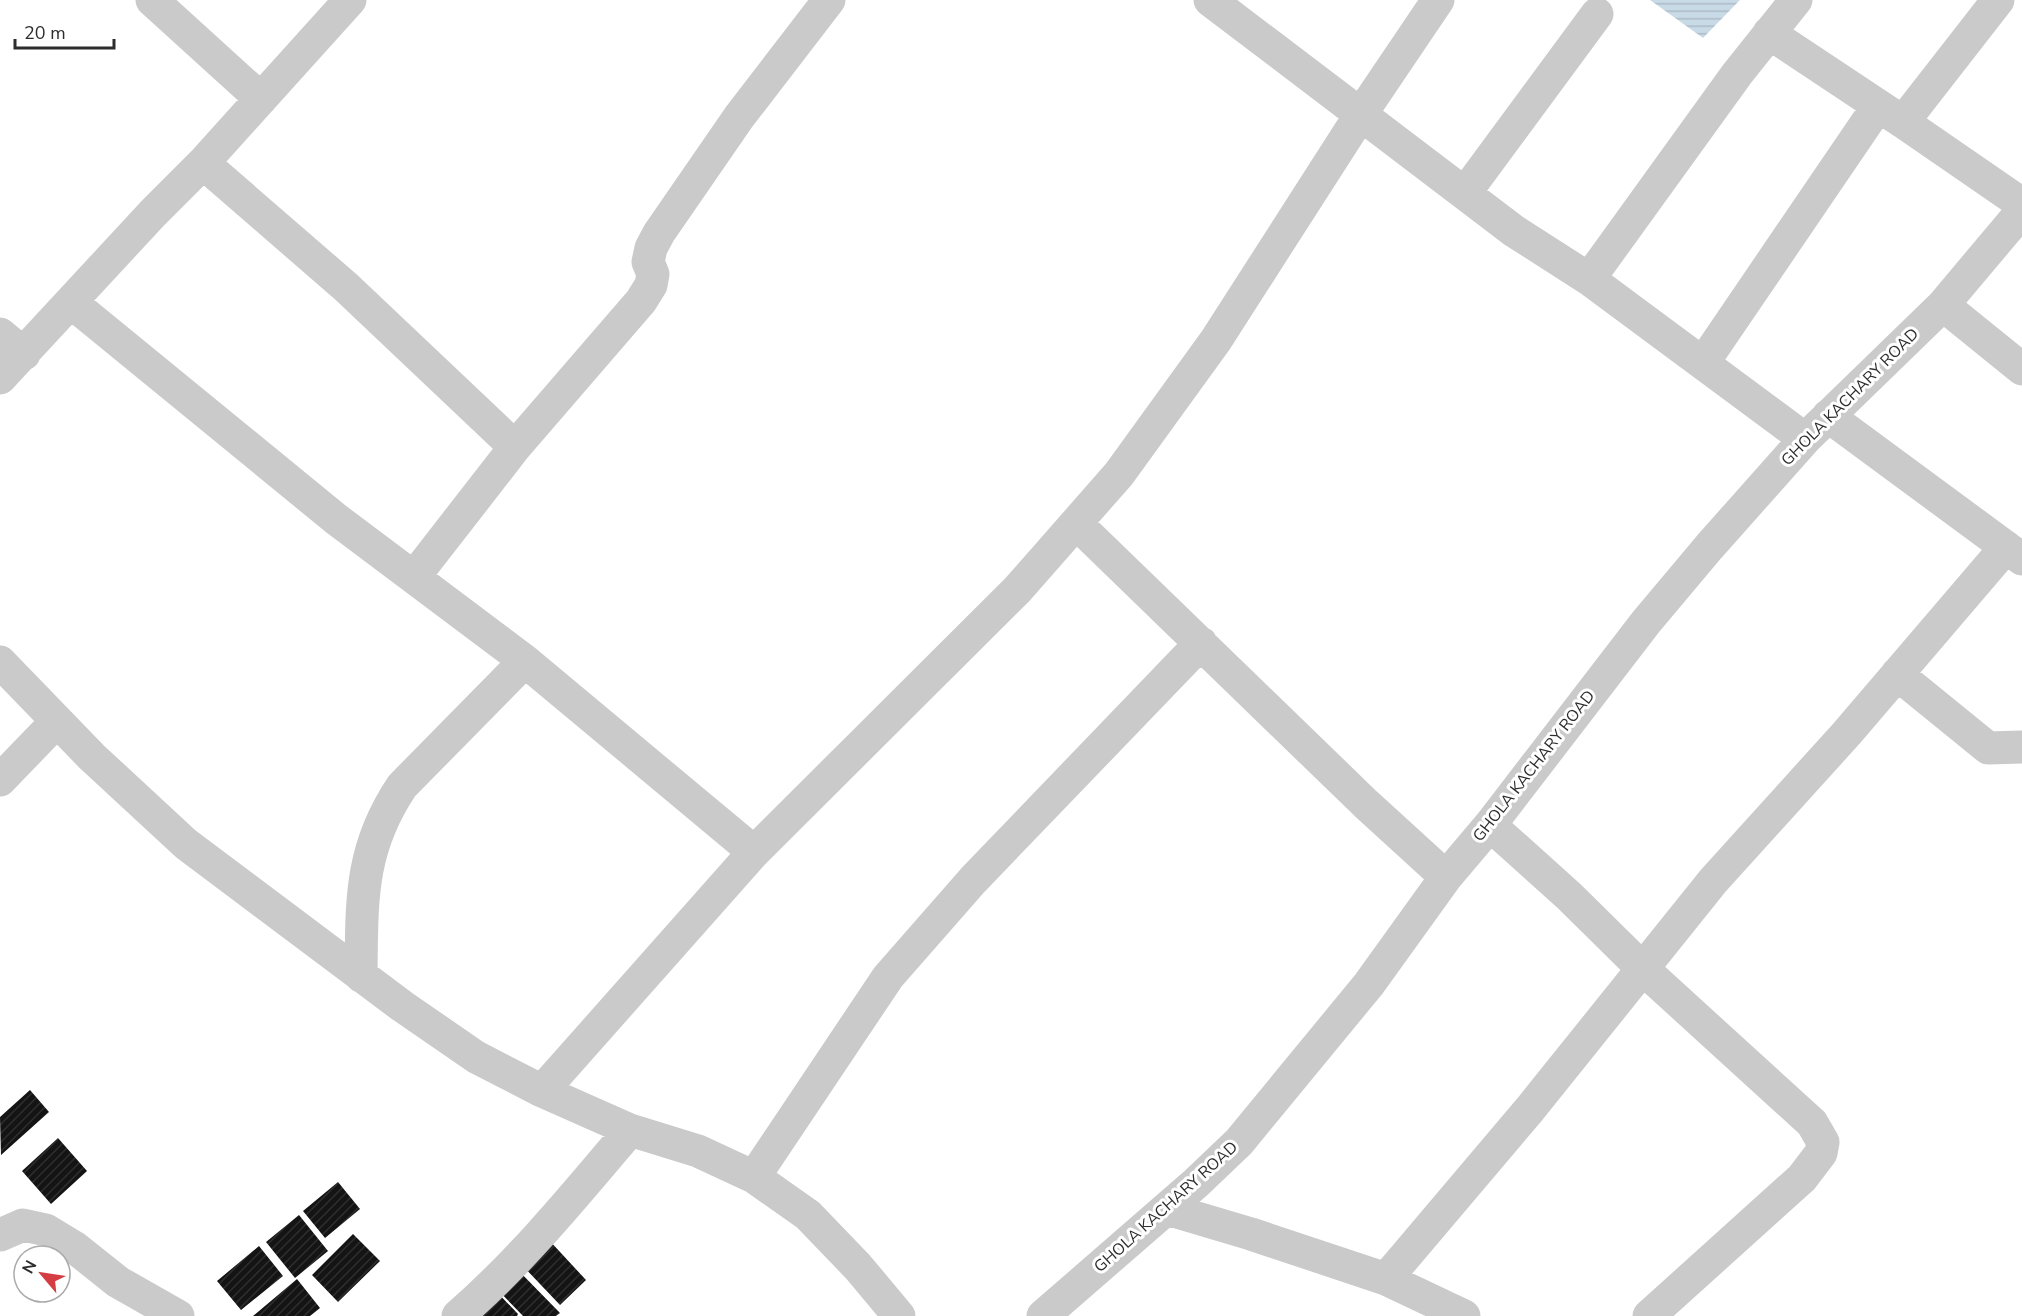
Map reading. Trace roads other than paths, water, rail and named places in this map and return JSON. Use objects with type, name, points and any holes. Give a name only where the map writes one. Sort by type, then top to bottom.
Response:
[{"type":"street","points":[[152,0],[261,99]]},
{"type":"street","points":[[0,378],[12,344],[72,303],[153,213],[203,163],[350,0]]},
{"type":"street","points":[[414,577],[515,447],[641,301],[651,285],[653,274],[648,262],[651,248],[659,233],[739,117],[829,0]]},
{"type":"street","points":[[542,1091],[754,852],[1017,590],[1119,474],[1216,340],[1361,114],[1438,0]]},
{"type":"street","points":[[1589,279],[1768,33],[1796,0]]},
{"type":"street","points":[[1703,363],[1891,114],[1998,0]]},
{"type":"street","points":[[1232,6],[1361,114],[1514,231],[1589,279],[1805,439]]},
{"type":"street","points":[[1464,193],[1597,14]]},
{"type":"street","points":[[1768,33],[2022,204]]},
{"type":"street","points":[[203,163],[346,287],[515,447]]},
{"type":"street","name":"GHOLA KACHARY ROAD","points":[[1043,1316],[1167,1209],[1239,1142],[1369,984],[1446,878],[1490,825],[1646,622],[1805,439],[1943,305],[2022,211]]},
{"type":"street","points":[[72,303],[336,519],[525,662],[754,852]]},
{"type":"street","points":[[1943,305],[2022,369]]},
{"type":"street","points":[[1386,1279],[1530,1109],[1713,881],[1897,674],[2014,553],[1828,416]]},
{"type":"street","points":[[1077,524],[1366,804],[1446,878]]},
{"type":"street","points":[[754,1177],[888,977],[973,880],[1201,643]]},
{"type":"street","points":[[0,662],[57,721],[186,844],[361,976],[476,1057],[542,1091],[630,1130],[698,1151],[754,1177],[808,1215],[858,1267],[899,1316]]},
{"type":"street","points":[[361,976],[362,913],[368,859],[386,810],[402,786],[525,662]]},
{"type":"street","points":[[1897,674],[1988,748],[2022,747]]},
{"type":"street","points":[[0,780],[57,721]]},
{"type":"street","points":[[1490,825],[1812,1123],[1823,1142],[1821,1153],[1802,1178],[1649,1316]]},
{"type":"street","points":[[458,1316],[513,1265],[555,1220],[630,1130]]},
{"type":"street","points":[[1167,1209],[1386,1279],[1464,1316]]},
{"type":"street","points":[[0,1235],[23,1225],[46,1230],[74,1247],[118,1282],[178,1316]]},
{"type":"water","points":[[1650,0],[1740,0],[1703,38]]}]
